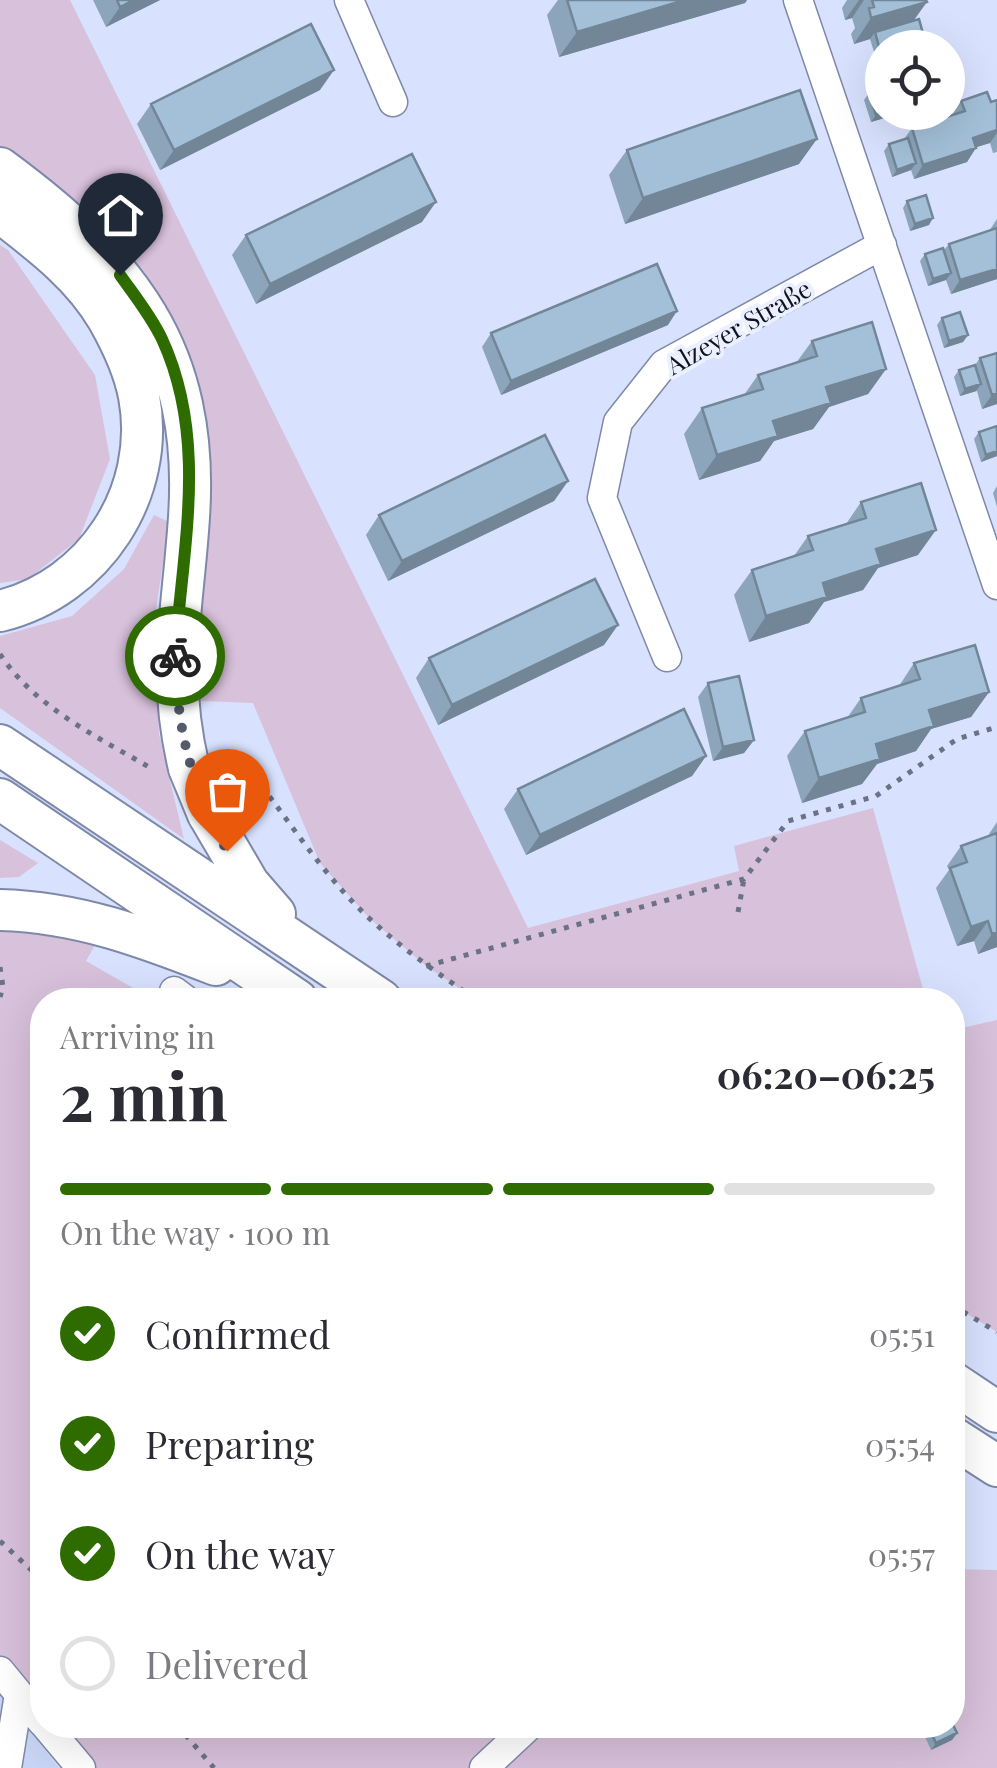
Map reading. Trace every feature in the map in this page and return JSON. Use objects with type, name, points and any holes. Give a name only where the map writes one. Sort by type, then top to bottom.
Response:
[{"type":"highway","points":[[0,168],[67,223],[120,275],[161,336],[184,405],[190,478],[175,656],[182,737],[173,770],[219,800],[248,884],[307,951]]},
{"type":"highway","points":[[0,212],[47,247],[106,316],[125,352],[139,394],[143,432],[138,470],[127,506],[108,539],[84,567],[9,608]]},
{"type":"highway","points":[[0,745],[363,988]]},
{"type":"highway","points":[[0,799],[280,988]]},
{"type":"highway","points":[[11,910],[107,924],[270,988]]},
{"type":"highway","points":[[965,1391],[997,1412]]},
{"type":"highway","points":[[965,1445],[997,1466]]},
{"type":"street","points":[[350,0],[393,102]]},
{"type":"street","points":[[798,0],[997,586]]},
{"type":"street","name":"Alzeyer Straße","points":[[667,657],[602,498],[618,422],[664,364],[882,245]]},
{"type":"street","points":[[0,1670],[30,1707]]},
{"type":"street","points":[[7,1768],[19,1694]]},
{"type":"street","points":[[56,1738],[81,1768]]},
{"type":"street","points":[[484,1768],[516,1738]]},
{"type":"path","points":[[0,654],[12,672],[67,719],[173,770]]},
{"type":"path","points":[[738,912],[744,880],[788,821],[876,796],[958,739],[997,728]]},
{"type":"path","points":[[219,800],[267,792],[320,863],[369,918],[459,988]]},
{"type":"path","points":[[426,966],[744,880]]},
{"type":"path","points":[[0,967],[0,997]]},
{"type":"path","points":[[965,1312],[997,1332]]},
{"type":"path","points":[[0,1541],[30,1569]]},
{"type":"path","points":[[188,1738],[214,1768]]},
{"type":"shaded area","points":[[0,0],[70,0],[528,928],[739,871],[734,846],[873,808],[923,988],[459,988],[369,918],[320,863],[253,703],[177,700],[183,405],[0,168]]},
{"type":"shaded area","points":[[0,245],[8,250],[95,375],[110,459],[79,539],[28,579],[0,583]]},
{"type":"shaded area","points":[[154,515],[169,522],[154,623],[159,734],[184,839],[0,708],[0,636],[72,616],[124,569]]},
{"type":"shaded area","points":[[0,840],[38,863],[19,877],[0,878]]},
{"type":"shaded area","points":[[0,910],[107,924],[86,961],[133,988],[30,988],[30,1707],[0,1671]]},
{"type":"shaded area","points":[[997,1020],[997,1332],[965,1313],[965,1027]]},
{"type":"shaded area","points":[[965,1569],[997,1570],[997,1768],[81,1768],[56,1738],[965,1738]]},
{"type":"shaded area","points":[[0,1694],[30,1731],[30,1738],[36,1738],[59,1768],[0,1768]]},
{"type":"building","points":[[567,0],[685,0],[577,32]]},
{"type":"building","points":[[872,0],[926,0],[927,2],[871,18]]},
{"type":"building","points":[[919,19],[922,30],[882,30]]},
{"type":"building","points":[[311,24],[334,70],[174,150],[151,104]]},
{"type":"building","points":[[800,90],[817,139],[643,198],[627,150]]},
{"type":"building","points":[[987,92],[991,102],[997,100],[997,130],[973,138],[976,148],[923,165],[913,130],[965,130],[965,100]]},
{"type":"building","points":[[908,138],[916,163],[897,170],[889,144]]},
{"type":"building","points":[[412,154],[436,202],[270,284],[246,235]]},
{"type":"building","points":[[926,195],[933,218],[915,224],[907,201]]},
{"type":"building","points":[[997,228],[997,269],[960,280],[949,244]]},
{"type":"building","points":[[943,248],[951,273],[933,279],[925,254]]},
{"type":"building","points":[[657,264],[677,311],[511,381],[491,333]]},
{"type":"building","points":[[960,312],[968,335],[949,341],[942,318]]},
{"type":"building","points":[[872,322],[886,369],[826,387],[831,403],[773,421],[778,436],[717,455],[702,408],[763,389],[758,375],[817,356],[812,341]]},
{"type":"building","points":[[997,353],[997,393],[992,395],[980,358]]},
{"type":"building","points":[[975,365],[981,384],[965,389],[959,370]]},
{"type":"building","points":[[997,426],[997,451],[986,455],[979,432]]},
{"type":"building","points":[[545,435],[568,481],[402,561],[379,515]]},
{"type":"building","points":[[921,483],[936,530],[876,549],[881,564],[823,583],[827,597],[766,616],[752,570],[813,550],[808,536],[866,518],[861,502]]},
{"type":"building","points":[[595,579],[618,625],[452,705],[429,658]]},
{"type":"building","points":[[975,645],[989,692],[929,710],[934,726],[876,744],[880,759],[819,778],[805,731],[865,712],[861,698],[920,679],[914,663]]},
{"type":"building","points":[[739,676],[754,740],[723,747],[708,683]]},
{"type":"building","points":[[684,709],[706,756],[540,835],[518,789]]},
{"type":"building","points":[[997,833],[997,932],[992,934],[988,921],[971,927],[950,868],[967,862],[961,846]]},
{"type":"way so far","points":[[175,656],[177,700],[189,768],[227,851]]},
{"type":"route","points":[[120,275],[161,336],[184,405],[189,519],[175,656]]}]
